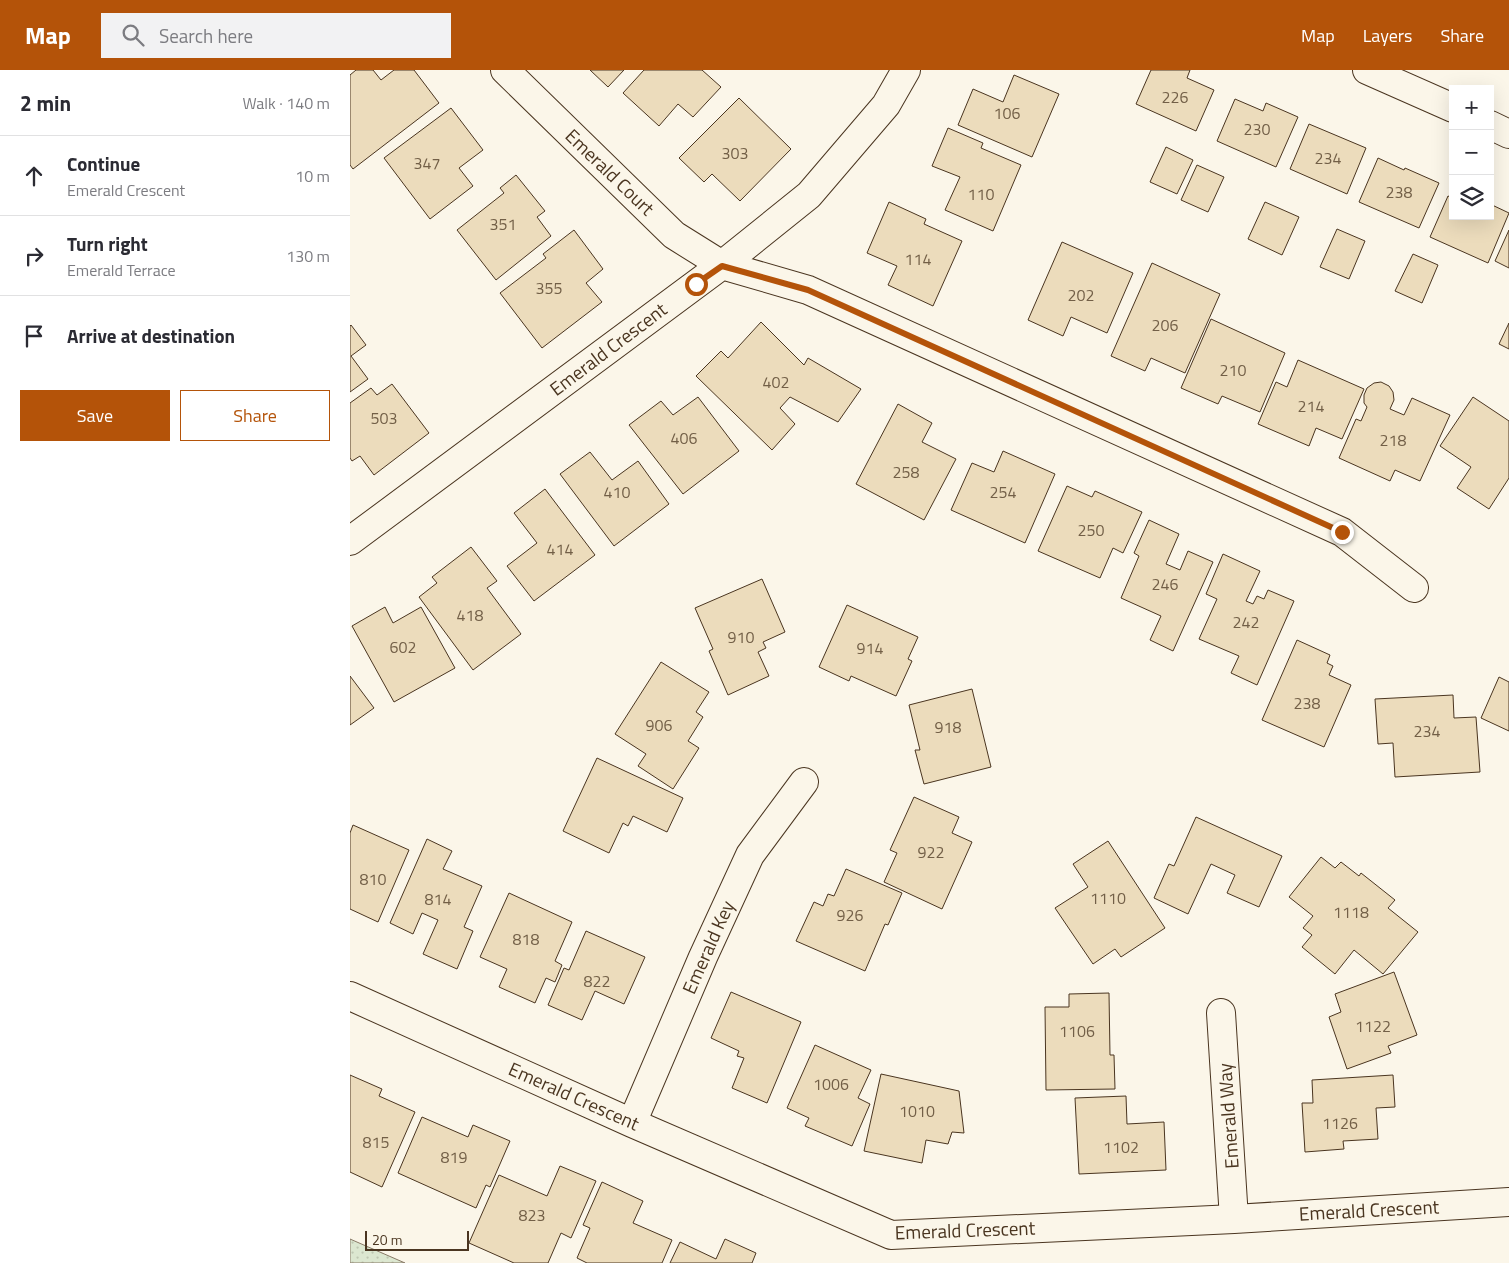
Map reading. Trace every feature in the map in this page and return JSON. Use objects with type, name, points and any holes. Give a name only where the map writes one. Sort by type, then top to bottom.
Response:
[{"type":"street","name":"Emerald Court","points":[[504,70],[674,235],[722,266],[808,290],[1342,532],[1414,588]]},
{"type":"street","name":"Emerald Crescent","points":[[350,541],[722,266],[809,195],[886,105],[906,70]]},
{"type":"street","points":[[1367,70],[1449,106]]},
{"type":"street","points":[[1494,127],[1509,134]]},
{"type":"street","name":"Emerald Key","points":[[632,1123],[703,957],[750,855],[804,782]]},
{"type":"street","name":"Emerald Crescent","points":[[350,996],[632,1123],[891,1235],[1234,1219],[1509,1202]]},
{"type":"street","name":"Emerald Way","points":[[1221,1014],[1234,1219]]},
{"type":"green space","points":[[350,1239],[405,1263],[350,1263]]},
{"type":"building","points":[[356,70],[373,70],[381,80],[394,70],[414,70],[439,103],[353,169],[350,165],[350,75]]},
{"type":"building","points":[[590,70],[624,70],[608,87]]},
{"type":"building","points":[[644,70],[702,70],[721,87],[693,117],[678,104],[659,126],[623,93]]},
{"type":"building","points":[[1151,70],[1190,70],[1187,78],[1214,90],[1196,131],[1136,104]]},
{"type":"building","points":[[1014,75],[1059,94],[1032,157],[958,125],[973,89],[1003,102]]},
{"type":"building","points":[[739,98],[791,149],[740,201],[712,174],[704,182],[679,158]]},
{"type":"building","points":[[1235,99],[1263,111],[1266,103],[1298,117],[1276,167],[1217,141]]},
{"type":"building","points":[[451,108],[483,150],[459,168],[473,186],[430,219],[384,158]]},
{"type":"building","points":[[1309,124],[1366,148],[1347,194],[1290,169]]},
{"type":"building","points":[[948,128],[983,143],[981,148],[1021,165],[993,231],[945,210],[960,177],[932,166]]},
{"type":"building","points":[[1166,147],[1193,160],[1177,194],[1150,182]]},
{"type":"building","points":[[1378,158],[1439,183],[1419,228],[1359,202]]},
{"type":"building","points":[[1197,165],[1224,177],[1208,212],[1181,200]]},
{"type":"building","points":[[516,175],[545,211],[537,217],[551,236],[496,280],[457,230],[504,193],[500,188]]},
{"type":"building","points":[[1448,196],[1449,220],[1494,220],[1494,206],[1509,213],[1488,263],[1430,237]]},
{"type":"building","points":[[889,202],[926,219],[924,224],[962,241],[933,306],[888,285],[897,266],[867,253]]},
{"type":"building","points":[[1265,202],[1299,217],[1282,255],[1248,239]]},
{"type":"building","points":[[1337,229],[1365,241],[1349,279],[1320,267]]},
{"type":"building","points":[[574,230],[603,269],[586,283],[602,302],[542,348],[500,293],[546,258],[543,254]]},
{"type":"building","points":[[1509,230],[1509,268],[1495,261]]},
{"type":"building","points":[[1062,242],[1133,273],[1107,333],[1071,317],[1063,336],[1028,320]]},
{"type":"building","points":[[1413,254],[1438,265],[1422,303],[1395,291]]},
{"type":"building","points":[[1152,263],[1220,294],[1185,373],[1151,358],[1145,371],[1111,356]]},
{"type":"building","points":[[1211,319],[1285,353],[1260,412],[1222,396],[1218,404],[1181,388]]},
{"type":"building","points":[[761,322],[804,365],[808,358],[861,389],[838,422],[790,397],[780,408],[795,424],[772,450],[696,376],[721,351],[728,358]]},
{"type":"building","points":[[1509,323],[1509,349],[1499,344]]},
{"type":"building","points":[[350,326],[366,345],[351,356],[368,379],[350,392]]},
{"type":"building","points":[[1298,360],[1364,389],[1342,439],[1316,428],[1309,446],[1258,424],[1276,382],[1287,387]]},
{"type":"building","points":[[1381,382],[1389,386],[1393,392],[1394,400],[1390,409],[1404,415],[1412,398],[1450,415],[1420,481],[1395,470],[1390,481],[1339,458],[1356,419],[1361,421],[1367,407],[1364,403],[1364,395],[1367,388],[1374,383]]},
{"type":"building","points":[[392,384],[429,433],[374,475],[360,456],[352,461],[350,458],[350,403],[371,388],[377,395]]},
{"type":"building","points":[[698,397],[739,451],[683,494],[629,425],[661,401],[673,415]]},
{"type":"building","points":[[1473,397],[1509,421],[1509,478],[1489,509],[1457,488],[1471,467],[1440,446]]},
{"type":"building","points":[[898,404],[932,423],[922,442],[956,459],[924,520],[856,484]]},
{"type":"building","points":[[1003,451],[1055,474],[1025,543],[951,510],[972,463],[994,472]]},
{"type":"building","points":[[590,452],[612,480],[638,461],[669,504],[614,546],[560,474]]},
{"type":"building","points":[[1067,486],[1092,497],[1095,491],[1142,512],[1123,553],[1113,548],[1100,578],[1038,551]]},
{"type":"building","points":[[545,489],[595,555],[534,601],[507,566],[537,543],[514,513]]},
{"type":"building","points":[[1149,520],[1179,534],[1166,564],[1180,570],[1188,551],[1213,562],[1173,651],[1150,640],[1161,616],[1121,598],[1139,556],[1134,553]]},
{"type":"building","points":[[471,547],[497,581],[487,588],[521,634],[473,670],[419,597],[437,583],[432,577]]},
{"type":"building","points":[[1223,554],[1260,571],[1246,601],[1253,604],[1257,596],[1264,599],[1268,590],[1294,601],[1257,685],[1231,673],[1239,656],[1199,639],[1217,599],[1206,594]]},
{"type":"building","points":[[762,579],[785,632],[763,642],[766,648],[758,652],[769,676],[728,695],[709,651],[713,649],[695,608]]},
{"type":"building","points":[[847,605],[918,637],[908,659],[912,661],[896,696],[851,676],[849,681],[819,667]]},
{"type":"building","points":[[385,607],[393,623],[421,607],[455,668],[394,702],[352,626]]},
{"type":"building","points":[[1297,640],[1330,655],[1327,663],[1333,666],[1329,675],[1351,685],[1324,747],[1262,720]]},
{"type":"building","points":[[661,662],[709,692],[696,712],[703,717],[688,741],[699,748],[673,789],[638,766],[646,754],[615,734]]},
{"type":"building","points":[[350,676],[374,708],[350,725]]},
{"type":"building","points":[[1499,677],[1509,682],[1509,731],[1481,718]]},
{"type":"building","points":[[972,689],[991,767],[924,784],[915,750],[920,750],[909,705]]},
{"type":"building","points":[[1453,695],[1454,718],[1476,717],[1480,772],[1395,777],[1393,743],[1378,744],[1375,699]]},
{"type":"building","points":[[597,758],[683,798],[667,832],[633,816],[628,826],[623,823],[609,853],[563,831]]},
{"type":"building","points":[[914,797],[959,817],[952,833],[972,842],[942,909],[884,882],[897,853],[890,850]]},
{"type":"building","points":[[1196,817],[1282,856],[1259,907],[1227,893],[1235,875],[1211,864],[1188,914],[1154,898],[1169,864],[1174,866]]},
{"type":"building","points":[[353,825],[409,850],[378,922],[350,909],[350,833]]},
{"type":"building","points":[[427,839],[452,851],[443,869],[482,886],[464,927],[473,931],[457,969],[423,954],[438,920],[422,913],[413,934],[390,923]]},
{"type":"building","points":[[1108,841],[1165,928],[1121,957],[1115,949],[1093,964],[1055,908],[1088,887],[1073,864]]},
{"type":"building","points":[[1321,857],[1335,868],[1341,862],[1359,876],[1361,873],[1395,900],[1388,908],[1418,932],[1383,974],[1354,950],[1335,974],[1302,947],[1312,935],[1303,928],[1313,916],[1289,897]]},
{"type":"building","points":[[846,869],[902,893],[888,925],[885,924],[865,971],[796,941],[814,902],[823,906],[828,894],[834,896]]},
{"type":"building","points":[[509,893],[572,922],[555,961],[562,965],[555,982],[546,978],[535,1003],[499,987],[507,969],[480,957]]},
{"type":"building","points":[[586,931],[645,957],[624,1004],[595,991],[582,1020],[548,1005],[564,968],[569,970]]},
{"type":"building","points":[[1394,972],[1417,1035],[1388,1046],[1391,1053],[1347,1069],[1329,1017],[1341,1012],[1335,994]]},
{"type":"building","points":[[731,992],[801,1022],[767,1103],[732,1088],[744,1058],[737,1056],[739,1051],[711,1038]]},
{"type":"building","points":[[1109,993],[1110,1055],[1114,1055],[1115,1089],[1046,1090],[1045,1007],[1069,1007],[1069,994]]},
{"type":"building","points":[[815,1045],[871,1070],[858,1098],[870,1104],[852,1146],[805,1126],[809,1118],[787,1108]]},
{"type":"building","points":[[881,1074],[959,1091],[964,1133],[952,1132],[948,1144],[926,1140],[922,1163],[864,1151]]},
{"type":"building","points":[[350,1075],[382,1089],[379,1096],[415,1112],[382,1187],[350,1172]]},
{"type":"building","points":[[1393,1075],[1395,1107],[1376,1108],[1378,1139],[1343,1141],[1344,1149],[1305,1152],[1302,1103],[1313,1103],[1312,1080]]},
{"type":"building","points":[[1126,1096],[1127,1124],[1164,1122],[1166,1170],[1079,1174],[1075,1098]]},
{"type":"building","points":[[422,1117],[468,1137],[473,1125],[510,1141],[490,1187],[486,1185],[476,1208],[398,1173]]},
{"type":"building","points":[[560,1166],[596,1181],[571,1238],[561,1233],[548,1263],[514,1263],[469,1243],[499,1175],[547,1196]]},
{"type":"building","points":[[602,1182],[643,1201],[633,1223],[672,1240],[662,1263],[587,1263],[577,1258],[590,1228],[583,1225]]},
{"type":"building","points":[[725,1239],[756,1253],[752,1263],[670,1263],[680,1242],[716,1259]]},
{"type":"route","points":[[696,284],[722,266],[808,290],[1342,532]]}]
